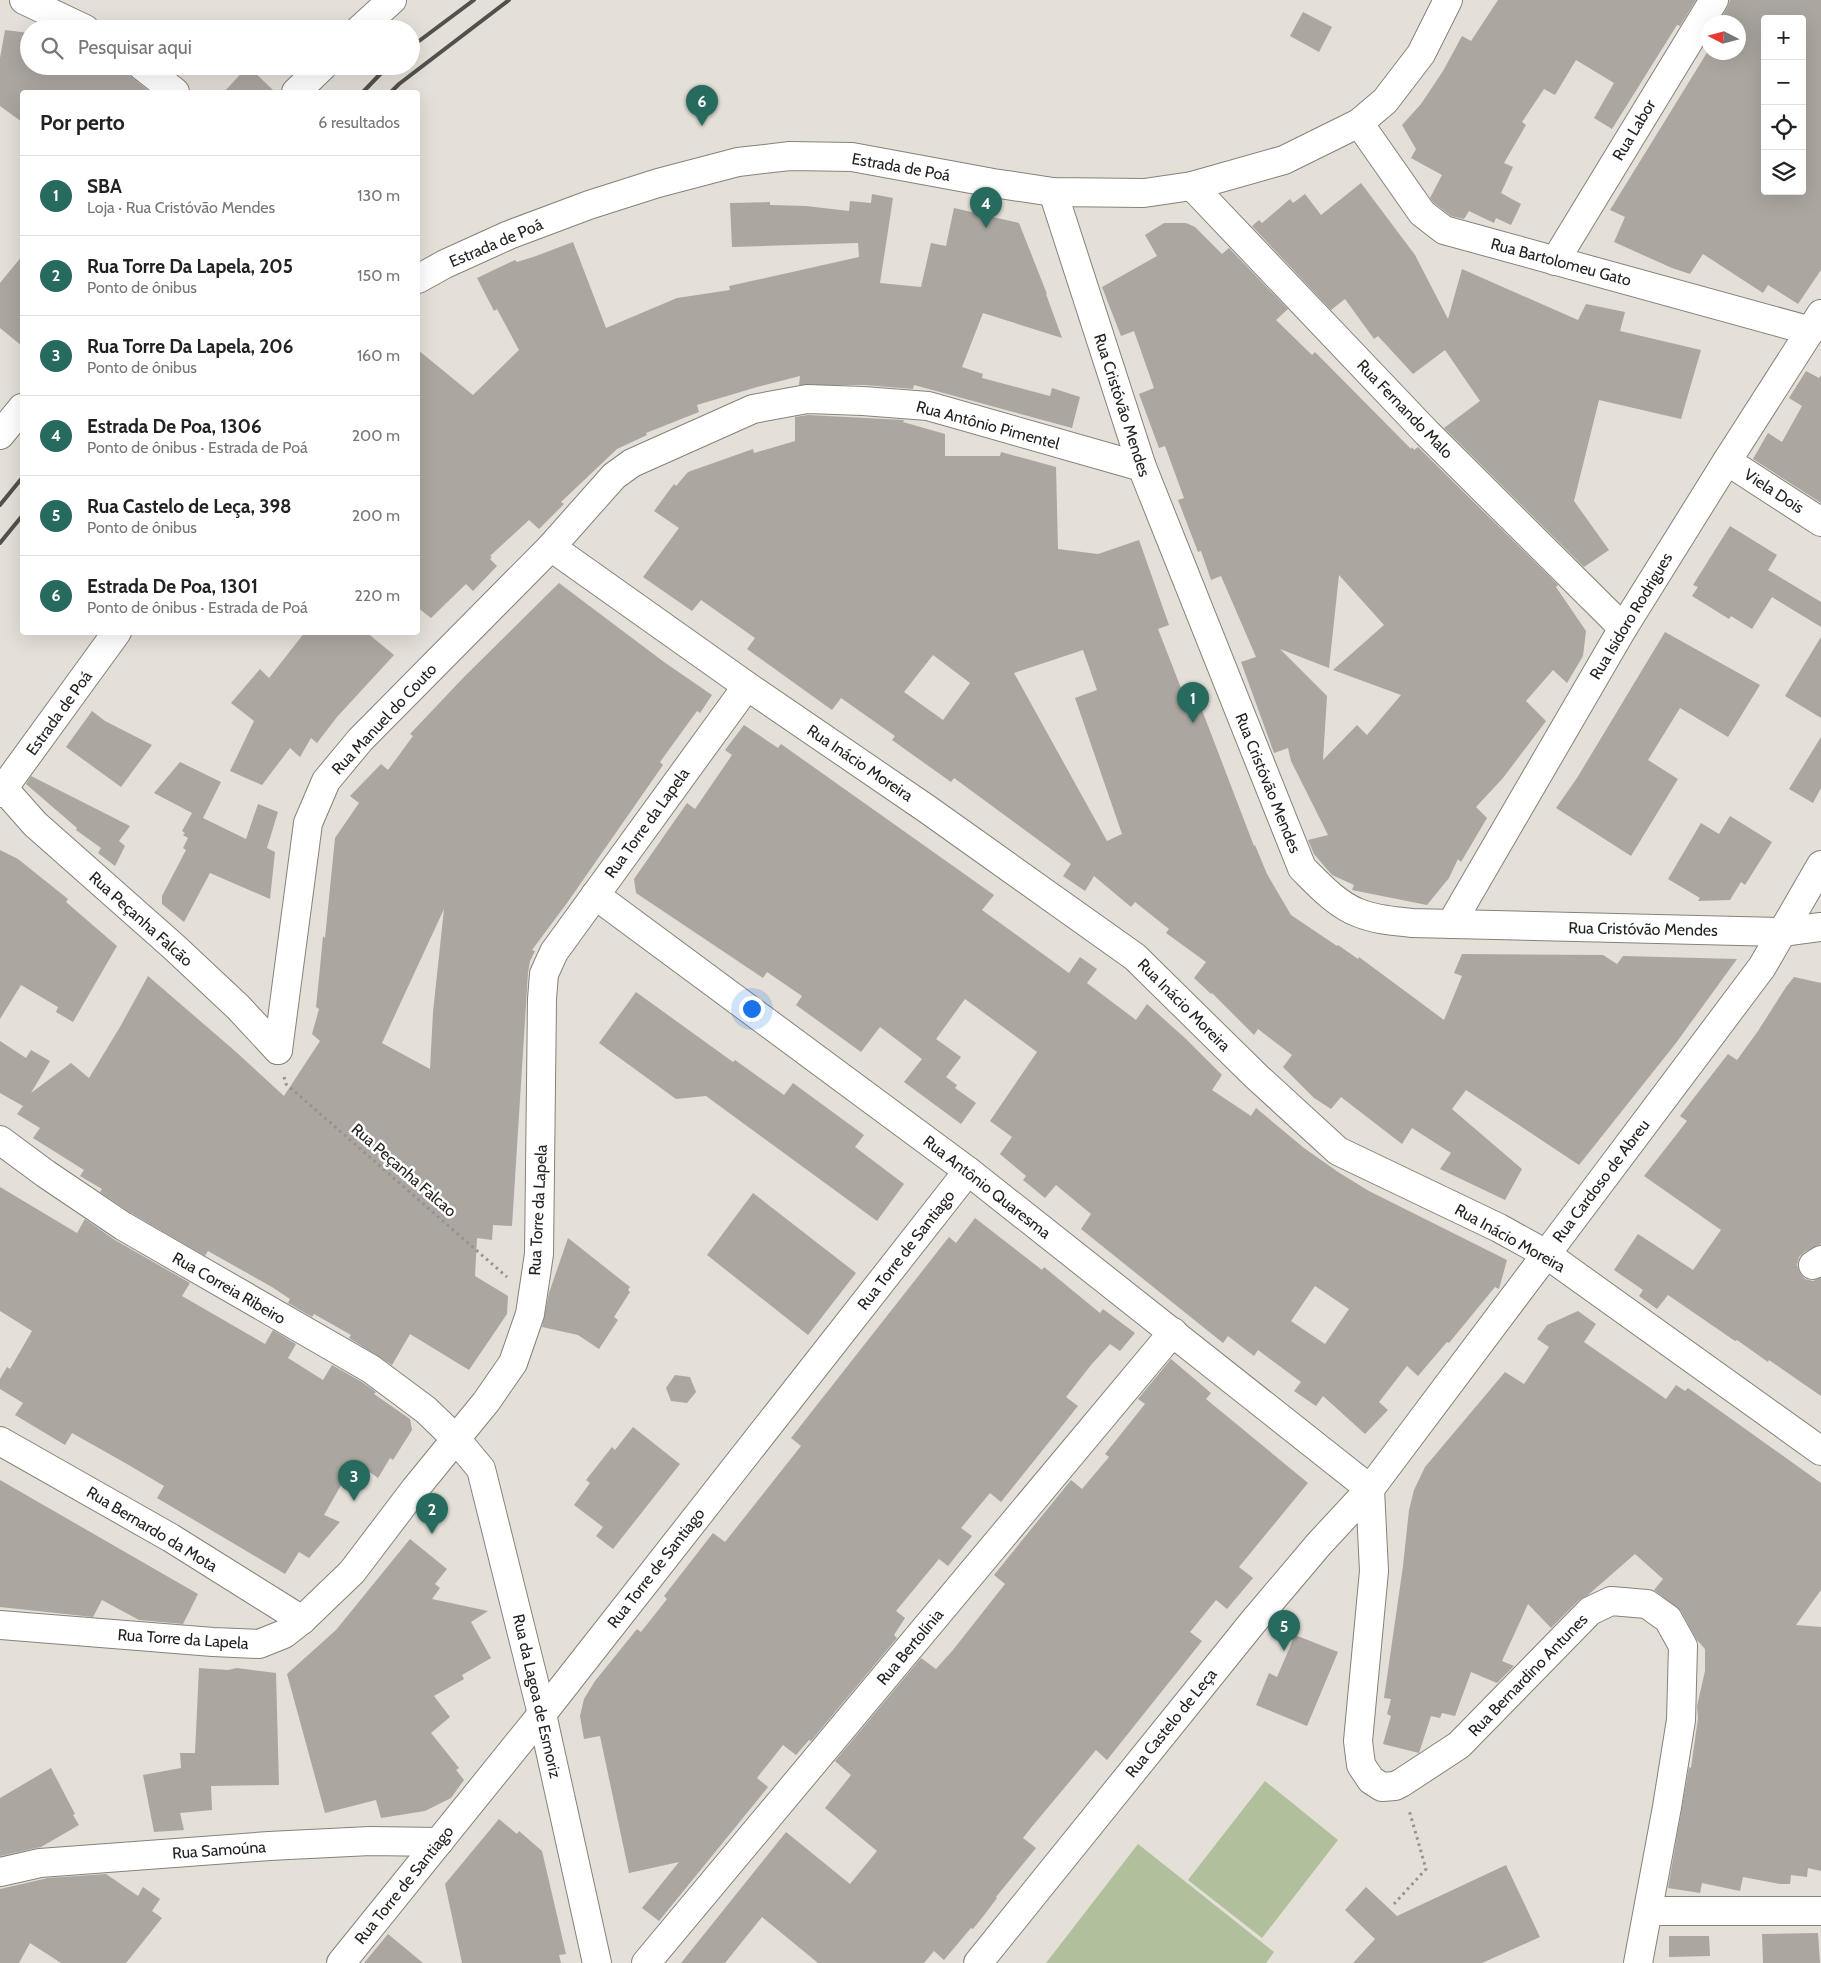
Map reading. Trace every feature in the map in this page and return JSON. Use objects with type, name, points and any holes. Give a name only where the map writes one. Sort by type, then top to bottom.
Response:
[{"type":"street","points":[[24,0],[66,20]]},
{"type":"street","points":[[369,20],[392,0]]},
{"type":"street","name":"Estrada de Poá","points":[[420,278],[445,264],[509,235],[589,205],[658,183],[738,162],[790,156],[852,157],[1053,192],[1144,192],[1192,186],[1284,160],[1359,123],[1385,100],[1421,54],[1448,0]]},
{"type":"street","name":"Rua Labor","points":[[1554,261],[1714,0]]},
{"type":"street","points":[[153,75],[172,90]]},
{"type":"street","points":[[298,90],[314,75]]},
{"type":"street","name":"Rua Bartolomeu Gato","points":[[1359,123],[1422,213],[1444,230],[1554,261],[1816,323]]},
{"type":"street","name":"Rua Fernando Malo","points":[[1192,186],[1427,433],[1623,628]]},
{"type":"street","name":"Rua Cristóvão Mendes","points":[[1053,192],[1142,467],[1302,868],[1328,894],[1357,913],[1381,920],[1451,924],[1782,932],[1821,927]]},
{"type":"street","name":"Rua Isidoro Rodrigues","points":[[1451,924],[1623,628],[1816,323]]},
{"type":"street","name":"Rua Antônio Pimentel","points":[[551,547],[614,476],[632,463],[753,409],[807,399],[928,406],[1142,467]]},
{"type":"street","points":[[0,435],[20,410]]},
{"type":"street","name":"Viela Dois","points":[[1727,461],[1821,522]]},
{"type":"street","name":"Rua Inácio Moreira","points":[[551,547],[746,686],[927,809],[1135,957],[1256,1076],[1338,1150],[1499,1228],[1546,1254],[1821,1451]]},
{"type":"street","name":"Rua Manuel do Couto","points":[[278,1050],[308,823],[326,781],[360,740],[551,547]]},
{"type":"street","name":"Estrada de Poá","points":[[2,791],[115,635]]},
{"type":"street","name":"Rua Torre da Lapela","points":[[0,1625],[259,1644],[284,1634],[302,1620],[352,1572],[486,1402],[513,1363],[530,1314],[539,1254],[542,999],[544,974],[554,952],[746,686]]},
{"type":"street","name":"Rua Peçanha Falcão","points":[[2,791],[35,824],[174,947],[238,1007],[278,1050]]},
{"type":"street","name":"Rua Cardoso de Abreu","points":[[1370,1489],[1762,967],[1821,865]]},
{"type":"street","name":"Rua Antônio Quaresma","points":[[595,895],[968,1171],[1370,1489]]},
{"type":"street","name":"Rua Correia Ribeiro","points":[[0,1140],[46,1174],[123,1226],[371,1370],[426,1410],[456,1439]]},
{"type":"street","name":"Rua Torre de Santiago","points":[[342,1963],[542,1714],[968,1171]]},
{"type":"street","name":"Rua Bertolínia","points":[[646,1963],[1173,1332]]},
{"type":"street","name":"Rua da Lagoa de Esmoriz","points":[[456,1439],[481,1470],[542,1714],[597,1963]]},
{"type":"street","name":"Rua Bernardo da Mota","points":[[0,1441],[171,1538],[302,1620]]},
{"type":"street","points":[[1370,1489],[1374,1571],[1358,1741],[1360,1765],[1371,1780],[1382,1787],[1395,1786],[1401,1783]]},
{"type":"street","name":"Rua Castelo de Leça","points":[[978,1963],[1253,1622],[1319,1544],[1370,1489]]},
{"type":"street","name":"Rua Bernardino Antunes","points":[[1401,1783],[1459,1745],[1590,1611],[1611,1601],[1647,1604],[1668,1619],[1683,1646],[1681,1720],[1649,1911],[1638,1963]]},
{"type":"street","name":"Rua Samoúna","points":[[0,1872],[40,1863],[259,1847],[370,1841],[439,1842]]},
{"type":"street","points":[[1649,1911],[1821,1911]]},
{"type":"path","name":"Rua Peçanha Falcao","points":[[278,1050],[286,1084],[532,1299]]},
{"type":"path","points":[[1394,1904],[1426,1869],[1401,1783]]},
{"type":"green space","points":[[1265,1781],[1338,1840],[1262,1938],[1188,1880]]},
{"type":"green space","points":[[1138,1844],[1274,1952],[1266,1963],[1046,1963]]},
{"type":"building","points":[[1498,0],[1696,0],[1680,26],[1677,25],[1612,129],[1594,118],[1614,83],[1576,60],[1555,95],[1544,89],[1522,122],[1526,125],[1504,163],[1513,167],[1501,193],[1521,204],[1511,225],[1496,218],[1494,223],[1469,211],[1464,219],[1451,216],[1433,202],[1430,198],[1442,175],[1411,158],[1416,149],[1402,125],[1421,104],[1443,71],[1462,36],[1471,41]]},
{"type":"building","points":[[1730,0],[1821,0],[1821,270],[1798,304],[1768,285],[1763,293],[1703,254],[1690,274],[1614,242],[1625,217],[1610,210],[1702,60],[1746,60],[1746,15],[1723,15]]},
{"type":"building","points":[[1303,12],[1332,27],[1319,52],[1290,36]]},
{"type":"building","points":[[5,30],[20,32],[20,75],[129,75],[148,90],[20,90],[20,121],[0,106],[0,58]]},
{"type":"building","points":[[240,75],[257,75],[273,90],[226,90]]},
{"type":"building","points":[[1361,183],[1415,255],[1448,319],[1462,269],[1578,320],[1586,304],[1625,312],[1620,331],[1701,350],[1681,419],[1599,400],[1574,501],[1609,550],[1584,567],[1444,428],[1480,401],[1445,350],[1413,374],[1378,336],[1374,339],[1345,299],[1331,310],[1252,226],[1259,220],[1262,223],[1290,199],[1293,203],[1305,194],[1321,215]]},
{"type":"building","points":[[872,194],[893,198],[880,283],[921,287],[931,243],[946,246],[954,208],[1019,223],[1062,338],[983,313],[962,367],[983,374],[982,378],[1050,396],[1052,388],[1080,397],[1072,428],[914,385],[913,389],[864,385],[799,385],[800,376],[757,387],[697,405],[699,412],[646,433],[647,435],[617,449],[561,502],[564,504],[539,529],[529,520],[490,556],[492,557],[490,559],[497,566],[473,591],[466,584],[431,618],[420,610],[420,352],[473,395],[519,350],[497,309],[494,311],[477,278],[515,260],[517,262],[573,242],[606,328],[677,298],[730,290],[729,286],[859,257],[858,243],[732,247],[730,203],[770,202],[770,205],[806,206],[849,211],[850,201],[871,203]]},
{"type":"building","points":[[1164,223],[1186,223],[1195,227],[1222,254],[1229,248],[1288,309],[1276,320],[1312,355],[1315,352],[1411,449],[1412,447],[1414,450],[1418,447],[1558,585],[1556,587],[1586,631],[1583,656],[1567,683],[1553,670],[1526,701],[1546,721],[1503,778],[1476,807],[1487,818],[1461,862],[1458,859],[1449,878],[1427,905],[1352,890],[1354,885],[1332,875],[1314,854],[1308,840],[1328,835],[1291,761],[1288,748],[1274,753],[1241,662],[1256,657],[1221,576],[1211,580],[1201,551],[1198,552],[1178,500],[1184,498],[1165,446],[1159,448],[1139,394],[1154,388],[1134,331],[1121,336],[1102,287],[1157,256],[1145,235]],"holes":[[[1339,575],[1384,625],[1333,670],[1401,695],[1367,735],[1357,725],[1323,760],[1327,696],[1280,649],[1329,668]]]},
{"type":"building","points":[[20,258],[20,344],[0,328],[0,283]]},
{"type":"building","points":[[1806,371],[1819,378],[1821,375],[1821,503],[1753,459],[1768,433],[1782,442],[1802,406],[1789,398]]},
{"type":"building","points":[[808,415],[904,420],[903,422],[945,434],[945,456],[1000,456],[1001,452],[1056,467],[1058,549],[1098,554],[1139,540],[1169,625],[1158,629],[1181,688],[1192,684],[1254,846],[1267,874],[1291,915],[1358,959],[1359,957],[1444,1020],[1462,976],[1454,973],[1462,954],[1603,955],[1617,964],[1623,956],[1737,959],[1676,1043],[1579,1165],[1466,1090],[1452,1109],[1522,1169],[1505,1200],[1440,1169],[1451,1153],[1412,1128],[1402,1144],[1341,1097],[1331,1109],[1314,1098],[1283,1067],[1292,1055],[1258,1029],[1254,1035],[1212,993],[1194,978],[1206,962],[1166,933],[1169,929],[1135,902],[1131,907],[1094,876],[1085,891],[1063,876],[1071,864],[954,778],[951,782],[892,740],[895,736],[841,698],[832,710],[747,649],[755,638],[701,600],[692,611],[643,577],[679,528],[654,511],[674,484],[676,486],[688,472],[753,449],[754,453],[795,441],[795,417]],"holes":[[[1083,650],[1097,690],[1075,698],[1122,834],[1107,841],[1014,673]],[[933,655],[970,683],[943,720],[904,692]]]},
{"type":"building","points":[[1730,526],[1777,555],[1768,570],[1821,602],[1821,627],[1772,597],[1752,629],[1731,616],[1729,619],[1692,596],[1698,587],[1693,585]]},
{"type":"building","points":[[559,583],[664,662],[712,695],[700,713],[697,711],[660,762],[663,765],[532,950],[535,951],[530,961],[528,973],[512,1226],[493,1225],[492,1240],[477,1238],[475,1276],[508,1296],[507,1314],[469,1370],[410,1334],[392,1365],[349,1338],[351,1335],[314,1314],[312,1317],[288,1303],[290,1299],[272,1287],[208,1251],[205,1256],[131,1213],[100,1192],[102,1189],[80,1176],[84,1170],[33,1138],[40,1128],[17,1114],[23,1106],[0,1093],[0,1041],[26,1058],[31,1050],[50,1061],[31,1093],[71,1063],[89,1078],[148,976],[284,1096],[320,1041],[312,1034],[319,1009],[316,1007],[335,838],[359,803],[350,796],[381,764],[388,770],[413,736],[410,734],[464,677]],"holes":[[[444,909],[433,1012],[430,1069],[382,1043]]]},
{"type":"building","points":[[1665,632],[1760,685],[1728,737],[1680,708],[1648,760],[1678,779],[1631,856],[1556,808],[1577,778]]},
{"type":"building","points":[[303,635],[370,635],[394,655],[337,717],[317,743],[311,738],[300,757],[290,748],[262,785],[230,771],[254,721],[231,703],[260,669],[269,678]]},
{"type":"building","points":[[1821,637],[1821,718],[1785,696]]},
{"type":"building","points":[[92,711],[105,721],[152,745],[121,787],[66,747]]},
{"type":"building","points":[[744,725],[778,748],[781,744],[994,895],[982,910],[1069,973],[1080,957],[1097,969],[1087,983],[1136,1020],[1147,1004],[1222,1075],[1212,1090],[1251,1116],[1256,1108],[1304,1148],[1369,1191],[1507,1260],[1499,1289],[1495,1287],[1449,1343],[1447,1342],[1418,1376],[1407,1366],[1379,1402],[1388,1410],[1365,1434],[1323,1396],[1316,1406],[1294,1391],[1301,1382],[1258,1350],[1254,1356],[1228,1336],[1223,1343],[1081,1229],[1091,1214],[1056,1185],[1045,1198],[1023,1180],[1026,1176],[1000,1154],[1012,1137],[990,1121],[1037,1052],[965,999],[936,1039],[961,1057],[946,1077],[957,1085],[955,1088],[976,1103],[961,1124],[904,1082],[922,1059],[880,1027],[861,1052],[796,1005],[802,996],[767,972],[763,978],[636,893],[634,879],[687,803],[695,809],[732,755],[725,750]],"holes":[[[1315,1286],[1349,1309],[1325,1344],[1291,1321]]]},
{"type":"building","points":[[1821,737],[1821,788],[1813,803],[1789,789]]},
{"type":"building","points":[[180,762],[221,782],[203,818],[246,839],[258,804],[278,812],[267,848],[275,852],[270,899],[210,873],[184,922],[162,904],[162,896],[186,850],[183,848],[188,838],[183,835],[185,833],[182,831],[192,813],[154,793]]},
{"type":"building","points":[[31,776],[130,826],[119,841],[125,846],[115,866],[98,853],[101,848],[76,830],[77,828],[26,784]]},
{"type":"building","points":[[1730,816],[1772,842],[1745,885],[1741,882],[1730,900],[1698,901],[1700,898],[1668,879],[1701,823],[1719,834]]},
{"type":"building","points":[[0,850],[18,859],[68,899],[66,902],[117,946],[73,1022],[56,1012],[58,1007],[21,985],[0,1019]]},
{"type":"building","points":[[1794,977],[1821,983],[1821,1244],[1804,1252],[1799,1257],[1797,1265],[1805,1279],[1813,1281],[1821,1278],[1821,1396],[1668,1295],[1657,1309],[1639,1296],[1643,1290],[1614,1270],[1638,1234],[1693,1270],[1721,1230],[1644,1176],[1687,1121],[1680,1116],[1728,1054],[1737,1060]]},
{"type":"building","points":[[636,992],[733,1062],[735,1060],[784,1095],[793,1083],[864,1135],[855,1147],[904,1184],[877,1221],[706,1096],[676,1099],[599,1043]]},
{"type":"building","points":[[0,1187],[77,1233],[85,1219],[115,1240],[190,1283],[182,1296],[265,1344],[273,1330],[296,1344],[288,1358],[323,1380],[332,1365],[362,1382],[376,1392],[374,1394],[410,1419],[412,1430],[393,1460],[390,1458],[378,1478],[364,1468],[357,1479],[348,1473],[324,1515],[340,1522],[309,1558],[299,1552],[285,1574],[157,1498],[164,1486],[127,1464],[72,1433],[65,1445],[15,1415],[23,1403],[0,1389],[0,1379],[7,1367],[10,1369],[32,1331],[0,1311]]},
{"type":"building","points":[[753,1193],[856,1273],[808,1335],[707,1255]]},
{"type":"building","points":[[975,1218],[1042,1270],[1044,1267],[1100,1313],[1103,1309],[1135,1333],[1120,1351],[1110,1344],[1091,1365],[1066,1397],[1078,1406],[1001,1502],[990,1493],[961,1528],[972,1536],[948,1566],[939,1559],[896,1611],[905,1618],[894,1635],[897,1638],[811,1741],[809,1740],[796,1755],[783,1745],[757,1778],[768,1787],[659,1921],[642,1908],[679,1862],[629,1873],[600,1736],[584,1739],[580,1716],[584,1699],[595,1681],[637,1629],[641,1632],[667,1599],[664,1596],[713,1533],[725,1542],[801,1446],[791,1438],[949,1237],[956,1243]]},
{"type":"building","points":[[568,1238],[630,1287],[628,1290],[630,1292],[614,1317],[618,1320],[599,1349],[578,1335],[542,1327],[549,1293]]},
{"type":"building","points":[[1578,1311],[1596,1324],[1584,1342],[1666,1399],[1676,1385],[1685,1391],[1688,1388],[1821,1483],[1821,1590],[1796,1625],[1821,1627],[1821,1871],[1808,1868],[1807,1877],[1791,1875],[1790,1884],[1743,1877],[1740,1891],[1702,1883],[1700,1893],[1668,1888],[1689,1767],[1691,1768],[1698,1718],[1697,1706],[1705,1671],[1705,1649],[1697,1640],[1681,1611],[1654,1590],[1663,1579],[1635,1554],[1588,1595],[1579,1600],[1551,1628],[1528,1604],[1502,1661],[1514,1666],[1497,1683],[1471,1672],[1455,1716],[1442,1713],[1440,1718],[1431,1716],[1419,1753],[1383,1744],[1391,1716],[1387,1714],[1391,1699],[1384,1698],[1409,1510],[1414,1490],[1425,1467],[1505,1372],[1524,1384],[1549,1347],[1537,1339],[1547,1325]]},
{"type":"building","points":[[1171,1359],[1211,1393],[1206,1399],[1308,1483],[1239,1567],[1253,1578],[1227,1609],[1216,1600],[1190,1632],[1202,1641],[1107,1760],[1096,1750],[1023,1838],[1036,1848],[973,1929],[971,1928],[944,1960],[934,1951],[924,1963],[818,1963],[762,1917],[725,1963],[681,1963],[786,1832],[850,1884],[877,1851],[825,1808],[851,1775],[835,1761],[921,1658],[936,1669],[953,1650],[1005,1584],[994,1575],[1071,1480],[1082,1489],[1109,1457],[1105,1454],[1145,1404],[1138,1399]]},
{"type":"building","points":[[675,1375],[690,1377],[696,1392],[687,1403],[671,1401],[666,1388]]},
{"type":"building","points":[[633,1427],[680,1464],[613,1549],[596,1536],[603,1527],[574,1505],[590,1483],[586,1480],[612,1447],[615,1450]]},
{"type":"building","points":[[0,1480],[198,1594],[183,1624],[139,1620],[102,1600],[93,1617],[0,1607]]},
{"type":"building","points":[[410,1539],[447,1569],[435,1584],[440,1588],[432,1599],[488,1611],[471,1622],[491,1658],[462,1675],[464,1679],[434,1696],[450,1717],[431,1733],[459,1768],[456,1770],[464,1780],[451,1798],[425,1811],[381,1818],[376,1800],[325,1813],[287,1674],[336,1630]]},
{"type":"building","points":[[1295,1635],[1338,1652],[1307,1726],[1256,1705],[1269,1673],[1277,1677]]},
{"type":"building","points":[[199,1668],[228,1670],[237,1668],[276,1673],[279,1785],[211,1786],[212,1810],[180,1813],[184,1830],[154,1832],[143,1775],[181,1768],[180,1753],[195,1753]]},
{"type":"building","points":[[51,1768],[79,1825],[41,1847],[0,1856],[0,1798]]},
{"type":"building","points":[[499,1819],[517,1834],[519,1831],[542,1851],[566,1954],[559,1955],[561,1963],[462,1963],[445,1884]]},
{"type":"building","points":[[1506,1865],[1540,1937],[1482,1963],[1353,1963],[1375,1939],[1345,1910],[1366,1887],[1397,1916]]},
{"type":"building","points":[[106,1874],[138,1896],[143,1887],[160,1899],[152,1911],[162,1918],[126,1963],[61,1963],[30,1943],[19,1963],[0,1963],[0,1889],[48,1878]]},
{"type":"building","points":[[1818,1933],[1820,1963],[1763,1963],[1762,1934]]},
{"type":"building","points":[[388,1934],[423,1963],[364,1963]]},
{"type":"building","points":[[1669,1936],[1709,1936],[1710,1956],[1669,1957]]},
{"type":"railway","points":[[420,40],[474,0]]},
{"type":"railway","points":[[420,68],[509,0]]},
{"type":"railway","points":[[365,90],[379,75]]},
{"type":"railway","points":[[393,90],[411,75]]},
{"type":"railway","points":[[0,505],[20,480]]},
{"type":"railway","points":[[0,543],[20,518]]},
{"type":"place","name":"Estrada De Poa, 1301","points":[[702,126]]},
{"type":"place","name":"Estrada De Poa, 1306","points":[[986,228]]},
{"type":"place","name":"SBA","points":[[1193,723]]},
{"type":"place","name":"Rua Torre Da Lapela, 206","points":[[354,1501]]},
{"type":"place","name":"Rua Torre Da Lapela, 205","points":[[432,1534]]},
{"type":"place","name":"Rua Castelo de Leça, 398","points":[[1284,1651]]}]
